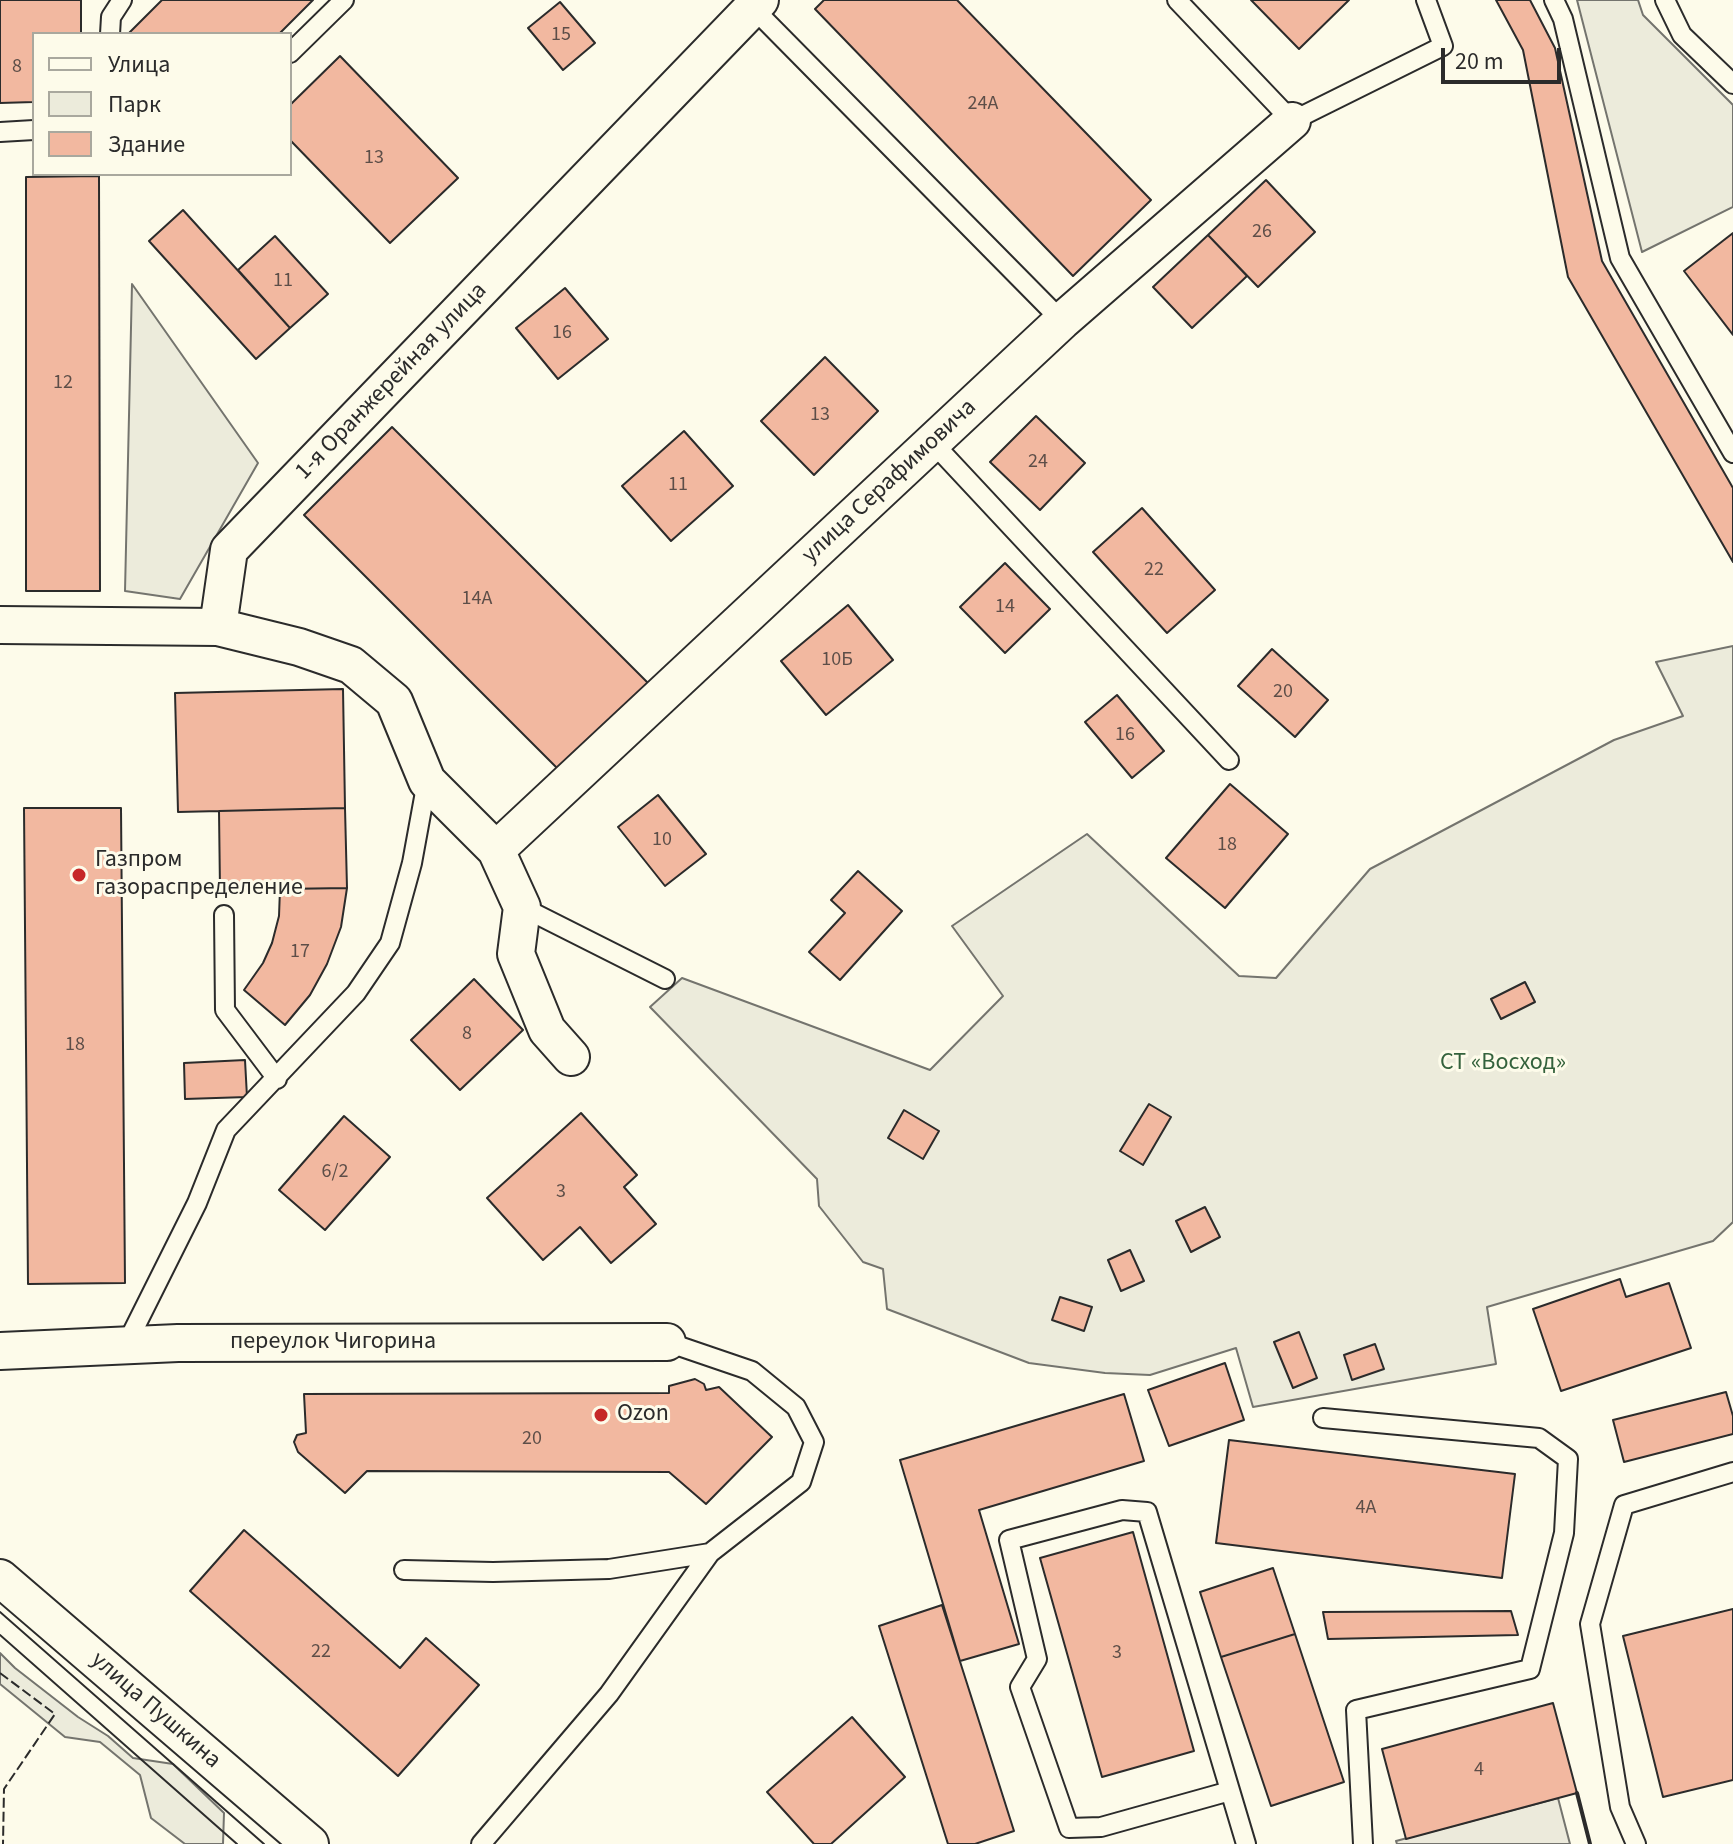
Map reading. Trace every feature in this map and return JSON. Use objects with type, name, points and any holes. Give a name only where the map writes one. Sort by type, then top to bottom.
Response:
[{"type":"street","name":"1-я Оранжерейная улица","points":[[218,627],[229,550],[753,3]]},
{"type":"street","name":"улица Серафимовича","points":[[496,850],[1062,321],[1292,121]]},
{"type":"street","points":[[0,625],[218,627],[299,647],[351,665],[394,701],[427,781],[496,850],[522,907],[516,954],[547,1030],[571,1057]]},
{"type":"street","name":"переулок Чигорина","points":[[0,1351],[126,1345],[667,1342]]},
{"type":"street","name":"улица Пушкина","points":[[0,1578],[310,1844]]},
{"type":"lane","points":[[110,32],[111,17],[122,0]]},
{"type":"lane","points":[[292,51],[344,0]]},
{"type":"lane","points":[[1177,0],[1292,121],[1443,46],[1426,0]]},
{"type":"lane","points":[[1554,0],[1563,19],[1620,258],[1733,453]]},
{"type":"lane","points":[[1665,0],[1682,35],[1733,84]]},
{"type":"lane","points":[[753,3],[1062,321]]},
{"type":"lane","points":[[0,132],[32,130]]},
{"type":"lane","points":[[933,443],[1229,760]]},
{"type":"lane","points":[[126,1345],[197,1203],[226,1130],[356,993],[390,943],[412,863],[427,781]]},
{"type":"lane","points":[[522,907],[665,979]]},
{"type":"lane","points":[[224,915],[225,1010],[277,1079]]},
{"type":"lane","points":[[481,1844],[609,1694],[710,1553],[801,1482],[814,1442],[796,1407],[752,1371],[667,1342]]},
{"type":"lane","points":[[1323,1418],[1539,1438],[1568,1459],[1564,1533],[1530,1669],[1356,1710],[1363,1844]]},
{"type":"lane","points":[[1636,1844],[1620,1807],[1590,1624],[1624,1505],[1733,1472]]},
{"type":"lane","points":[[1230,1791],[1101,1827],[1069,1828],[1020,1687],[1037,1659],[1009,1540],[1122,1510],[1147,1512],[1246,1844]]},
{"type":"lane","points":[[404,1570],[493,1572],[609,1569],[710,1553]]},
{"type":"green space","points":[[1577,0],[1638,0],[1643,15],[1733,105],[1733,207],[1642,252]]},
{"type":"green space","points":[[132,284],[258,463],[180,599],[125,591]]},
{"type":"green space","name":"СТ «Восход»","points":[[1733,646],[1733,1222],[1713,1241],[1487,1307],[1496,1364],[1253,1407],[1236,1348],[1150,1375],[1105,1373],[1029,1363],[887,1309],[883,1269],[863,1262],[819,1206],[817,1179],[650,1007],[682,978],[930,1070],[1003,996],[952,926],[1087,834],[1239,976],[1276,978],[1370,869],[1614,740],[1683,716],[1656,662]]},
{"type":"green space","points":[[0,1653],[15,1668],[133,1758],[173,1764],[224,1813],[223,1844],[185,1844],[151,1818],[140,1775],[100,1742],[65,1737],[0,1684]]},
{"type":"shaded area","points":[[1558,1798],[1570,1844],[1397,1844],[1396,1841]]},
{"type":"building","points":[[0,0],[81,0],[81,32],[32,32],[32,102],[0,103]]},
{"type":"building","points":[[162,0],[313,0],[281,32],[130,32]]},
{"type":"building","points":[[824,0],[957,0],[1151,200],[1073,276],[815,9]]},
{"type":"building","points":[[1251,0],[1349,0],[1299,49]]},
{"type":"building","points":[[1496,0],[1530,0],[1555,48],[1602,261],[1733,488],[1733,562],[1568,277],[1523,50]]},
{"type":"building","points":[[560,2],[595,43],[563,70],[528,28]]},
{"type":"building","points":[[340,56],[458,178],[390,243],[292,142],[292,103]]},
{"type":"building","points":[[99,176],[100,591],[26,591],[26,177]]},
{"type":"building","points":[[1266,180],[1315,232],[1258,287],[1208,235]]},
{"type":"building","points":[[183,210],[290,328],[256,359],[149,241]]},
{"type":"building","points":[[1733,233],[1733,335],[1684,271]]},
{"type":"building","points":[[1208,235],[1247,276],[1192,328],[1153,287]]},
{"type":"building","points":[[275,236],[328,294],[290,328],[238,270]]},
{"type":"building","points":[[565,288],[608,339],[558,379],[516,328]]},
{"type":"building","points":[[825,357],[878,411],[814,475],[761,421]]},
{"type":"building","points":[[1036,416],[1085,463],[1040,510],[990,462]]},
{"type":"building","points":[[392,427],[650,685],[562,773],[304,515]]},
{"type":"building","points":[[684,431],[733,486],[671,541],[622,486]]},
{"type":"building","points":[[1142,508],[1215,590],[1167,633],[1093,552]]},
{"type":"building","points":[[1005,563],[1050,609],[1005,653],[960,607]]},
{"type":"building","points":[[848,605],[893,660],[826,715],[781,661]]},
{"type":"building","points":[[1272,649],[1328,700],[1295,737],[1238,686]]},
{"type":"building","points":[[343,689],[345,808],[178,812],[175,693]]},
{"type":"building","points":[[1117,695],[1164,751],[1132,778],[1085,722]]},
{"type":"building","points":[[1230,784],[1288,834],[1225,908],[1166,858]]},
{"type":"building","points":[[658,795],[706,854],[665,886],[618,827]]},
{"type":"building","points":[[24,808],[121,808],[125,1283],[28,1284]]},
{"type":"building","points":[[345,808],[347,888],[220,890],[219,811]]},
{"type":"building","points":[[858,871],[902,911],[840,980],[809,952],[845,913],[831,900]]},
{"type":"building","points":[[347,888],[341,927],[327,964],[310,995],[285,1025],[244,990],[263,963],[272,943],[279,916],[280,889]]},
{"type":"building","points":[[474,979],[523,1030],[460,1090],[411,1040]]},
{"type":"building","points":[[1525,982],[1535,1002],[1501,1019],[1491,999]]},
{"type":"building","points":[[245,1060],[247,1097],[185,1099],[184,1063]]},
{"type":"building","points":[[1149,1104],[1171,1117],[1143,1165],[1120,1151]]},
{"type":"building","points":[[904,1110],[939,1131],[923,1159],[888,1138]]},
{"type":"building","points":[[581,1113],[637,1175],[624,1187],[656,1224],[611,1263],[580,1227],[543,1260],[487,1198]]},
{"type":"building","points":[[344,1116],[390,1157],[325,1230],[279,1190]]},
{"type":"building","points":[[1205,1207],[1220,1237],[1191,1252],[1176,1221]]},
{"type":"building","points":[[1130,1250],[1144,1281],[1121,1291],[1108,1260]]},
{"type":"building","points":[[1620,1279],[1626,1297],[1669,1283],[1691,1348],[1561,1391],[1533,1309]]},
{"type":"building","points":[[1060,1297],[1092,1307],[1084,1331],[1052,1320]]},
{"type":"building","points":[[1299,1332],[1317,1378],[1293,1388],[1274,1342]]},
{"type":"building","points":[[1375,1344],[1384,1369],[1352,1380],[1344,1355]]},
{"type":"building","points":[[1225,1363],[1244,1420],[1169,1446],[1148,1390]]},
{"type":"building","points":[[695,1379],[704,1384],[706,1390],[719,1387],[772,1437],[706,1504],[669,1472],[367,1471],[345,1493],[298,1452],[294,1442],[297,1435],[306,1433],[304,1394],[669,1393],[669,1386]]},
{"type":"building","points":[[1726,1392],[1733,1416],[1733,1434],[1624,1462],[1613,1420]]},
{"type":"building","points":[[1124,1394],[1144,1461],[979,1510],[1019,1644],[960,1661],[900,1460]]},
{"type":"building","points":[[1229,1440],[1515,1474],[1502,1578],[1216,1543]]},
{"type":"building","points":[[244,1530],[400,1668],[426,1638],[479,1685],[398,1776],[190,1591]]},
{"type":"building","points":[[1133,1532],[1194,1751],[1102,1777],[1040,1558]]},
{"type":"building","points":[[1273,1568],[1295,1634],[1221,1657],[1200,1592]]},
{"type":"building","points":[[942,1605],[1014,1831],[975,1844],[948,1844],[879,1626]]},
{"type":"building","points":[[1733,1609],[1733,1780],[1663,1797],[1623,1636]]},
{"type":"building","points":[[1511,1611],[1518,1635],[1328,1639],[1323,1612]]},
{"type":"building","points":[[1295,1634],[1344,1782],[1271,1806],[1221,1657]]},
{"type":"building","points":[[1553,1703],[1577,1793],[1406,1839],[1382,1749]]},
{"type":"building","points":[[852,1717],[905,1777],[831,1844],[814,1844],[767,1792]]},
{"type":"tram line","points":[[0,1612],[264,1844]]},
{"type":"tram line","points":[[0,1635],[237,1844]]},
{"type":"fence","points":[[0,1673],[55,1714],[4,1789],[3,1844]]},
{"type":"wall","points":[[1577,1793],[1590,1844]]},
{"type":"place","name":"Газпром газораспределение","points":[[79,875]]},
{"type":"place","name":"Ozon","points":[[601,1415]]}]
